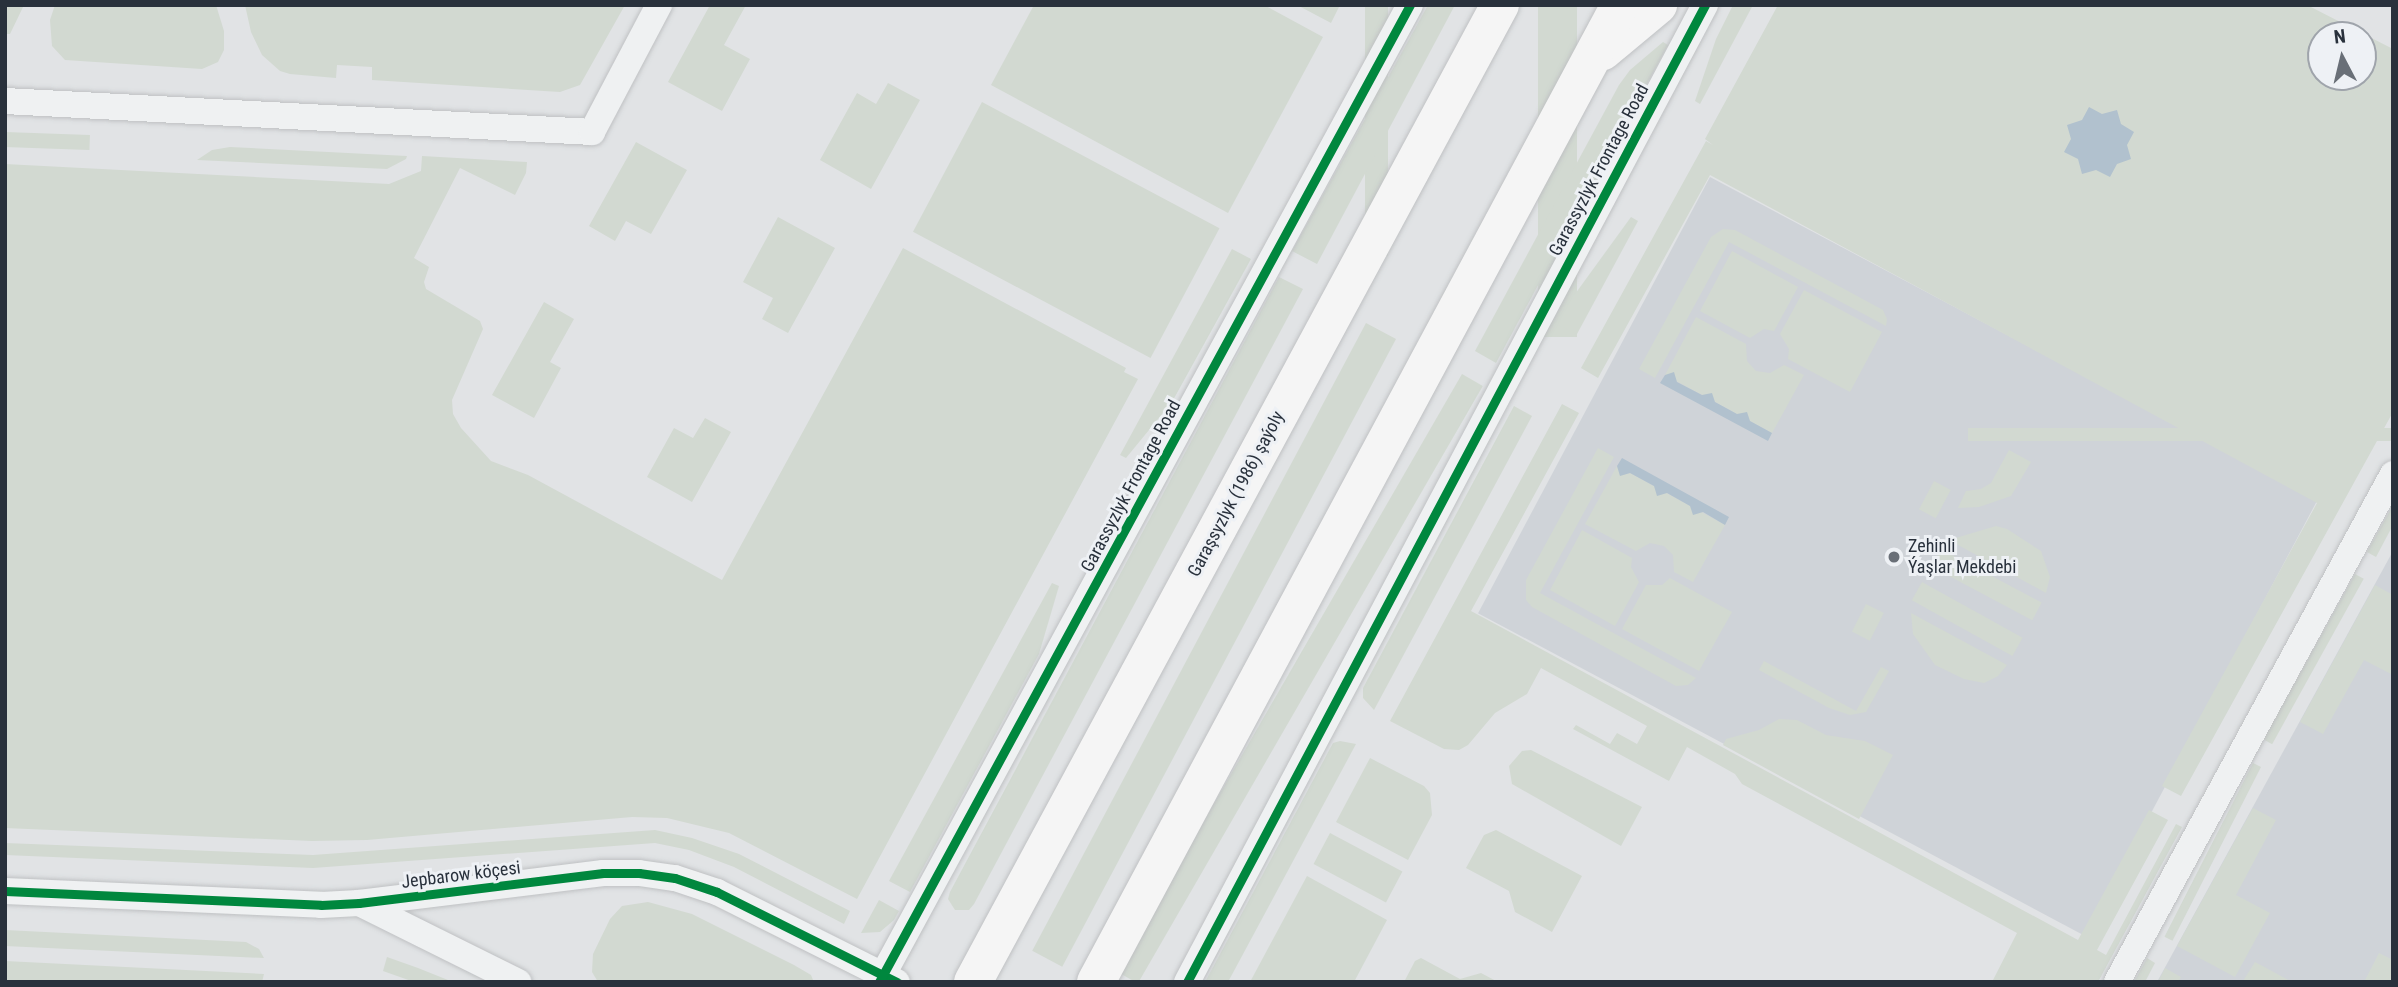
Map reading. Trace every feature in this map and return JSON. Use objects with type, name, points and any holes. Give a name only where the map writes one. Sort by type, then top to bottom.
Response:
[{"type":"main road","name":"Garaşsyzlyk (1986) şaýoly","points":[[973,982],[1500,5]]},
{"type":"main road","points":[[1096,982],[1620,5]]},
{"type":"main road","points":[[1588,64],[1658,5]]},
{"type":"street","points":[[5,101],[592,132],[659,5]]},
{"type":"street","name":"Garassyzlyk Frontage Road","points":[[886,979],[1409,5]]},
{"type":"street","name":"Garassyzlyk Frontage Road","points":[[1186,982],[1705,5]]},
{"type":"street","points":[[2118,982],[2393,474]]},
{"type":"street","name":"Jepbarow köçesi","points":[[5,891],[321,905],[359,903],[603,873],[639,873],[675,878],[717,892],[886,979]]},
{"type":"street","name":"Jepbarow köçesi","points":[[359,903],[518,982]]},
{"type":"shaded area","points":[[5,5],[24,5],[10,34],[5,34]]},
{"type":"shaded area","points":[[55,5],[216,5],[224,31],[224,50],[218,62],[202,69],[65,60],[52,46],[50,20]]},
{"type":"shaded area","points":[[245,5],[625,5],[580,85],[560,92],[372,80],[372,67],[337,65],[336,78],[290,74],[280,71],[262,55],[251,32]]},
{"type":"shaded area","points":[[710,5],[746,5],[724,45],[750,59],[722,111],[668,82]]},
{"type":"shaded area","points":[[1034,5],[1264,5],[1323,37],[1228,213],[991,85]]},
{"type":"shaded area","points":[[1297,5],[1340,5],[1331,23]]},
{"type":"shaded area","points":[[1365,5],[1388,5],[1388,256],[1365,256]]},
{"type":"shaded area","points":[[1428,5],[1455,5],[1317,264],[1292,251]]},
{"type":"shaded area","points":[[1538,5],[1577,5],[1577,337],[1538,337]]},
{"type":"shaded area","points":[[1733,5],[1753,5],[1700,104],[1695,101],[1716,39]]},
{"type":"shaded area","points":[[1778,5],[2307,5],[2338,21],[2307,21],[2307,91],[2377,91],[2377,41],[2393,49],[2393,412],[2181,796],[2162,786],[2317,503],[1710,175],[1598,378],[1581,368],[1706,141],[1713,145],[1705,139]]},
{"type":"shaded area","points":[[1663,42],[1668,45],[1496,363],[1475,351],[1619,85],[1630,70]]},
{"type":"shaded area","points":[[888,83],[920,100],[871,189],[820,160],[857,93],[876,104]]},
{"type":"shaded area","points":[[982,102],[1220,228],[1151,358],[913,232]]},
{"type":"shaded area","points":[[5,132],[90,135],[89,150],[5,147]]},
{"type":"shaded area","points":[[636,142],[687,170],[651,234],[626,221],[615,241],[589,226]]},
{"type":"shaded area","points":[[230,147],[407,156],[387,169],[197,160],[212,150]]},
{"type":"shaded area","points":[[422,156],[527,162],[526,173],[515,195],[460,168],[414,258],[429,267],[424,282],[426,289],[480,321],[483,329],[452,400],[453,414],[461,428],[491,461],[528,475],[722,580],[903,248],[1126,368],[1124,372],[1138,379],[857,899],[729,833],[667,818],[632,817],[367,840],[312,841],[5,828],[5,164],[389,184],[421,171]]},
{"type":"shaded area","name":"Zehinli Ýaşlar Mekdebi","points":[[1710,177],[2317,500],[2086,936],[1478,613]]},
{"type":"shaded area","points":[[778,217],[835,248],[788,333],[762,319],[773,298],[743,282]]},
{"type":"shaded area","points":[[1631,217],[1638,221],[1577,334],[1554,323]]},
{"type":"shaded area","points":[[1723,229],[1735,230],[1883,310],[1887,319],[1886,326],[1729,242],[1655,378],[1639,369],[1711,237]]},
{"type":"shaded area","points":[[1232,249],[1251,259],[1172,402],[1126,458],[1120,455]]},
{"type":"shaded area","points":[[1732,251],[1798,287],[1774,331],[1764,329],[1750,338],[1700,311]]},
{"type":"shaded area","points":[[1279,277],[1303,289],[974,904],[969,910],[955,910],[948,899],[950,892]]},
{"type":"shaded area","points":[[1804,290],[1882,332],[1850,392],[1788,359],[1789,349],[1780,334]]},
{"type":"shaded area","points":[[544,302],[574,319],[550,362],[561,368],[534,418],[492,395]]},
{"type":"shaded area","points":[[1696,317],[1746,344],[1747,361],[1756,371],[1770,373],[1784,365],[1804,375],[1772,433],[1665,375]]},
{"type":"shaded area","points":[[1366,323],[1396,339],[1062,967],[1032,951]]},
{"type":"shaded area","points":[[1462,374],[1483,386],[1139,982],[1117,972]]},
{"type":"shaded area","points":[[1562,404],[1579,413],[1471,611],[2078,940],[2149,810],[2168,820],[2097,950],[2106,955],[2176,824],[2182,827],[2098,982],[1992,982],[2017,933],[1742,784],[1735,774],[1687,747],[1669,781],[1573,729],[1576,725],[1610,744],[1617,733],[1637,744],[1647,726],[1541,668],[1527,694],[1495,713],[1468,745],[1459,750],[1444,749],[1390,721]]},
{"type":"shaded area","points":[[1514,406],[1532,416],[1374,710],[1363,698],[1363,688]]},
{"type":"shaded area","points":[[705,418],[731,432],[692,502],[647,477],[674,428],[693,438]]},
{"type":"shaded area","points":[[1968,428],[2393,428],[2393,441],[1968,441]]},
{"type":"shaded area","points":[[1598,448],[1614,457],[1540,593],[1696,678],[1688,685],[1676,686],[1532,607],[1526,600],[1526,580]]},
{"type":"shaded area","points":[[2009,450],[2031,462],[2011,496],[1979,507],[1958,508],[1966,491],[1981,489],[1991,483]]},
{"type":"shaded area","points":[[1617,466],[1620,475],[1630,473],[1725,525],[1693,582],[1674,572],[1673,555],[1664,546],[1650,543],[1636,551],[1585,524]]},
{"type":"shaded area","points":[[1934,481],[1951,490],[1936,518],[1919,509]]},
{"type":"shaded area","points":[[2393,505],[2393,525],[2376,557],[2367,552]]},
{"type":"shaded area","points":[[1996,526],[2007,529],[2041,551],[2050,577],[2046,593],[1949,540]]},
{"type":"shaded area","points":[[1582,530],[1632,558],[1631,567],[1639,582],[1615,626],[1550,590]]},
{"type":"shaded area","points":[[1941,549],[2042,603],[2032,620],[1932,567]]},
{"type":"shaded area","points":[[2393,551],[2393,982],[2157,982]]},
{"type":"shaded area","points":[[2355,574],[2364,579],[2272,744],[2263,739]]},
{"type":"shaded area","points":[[1670,578],[1732,612],[1699,671],[1622,629],[1646,585],[1662,585]]},
{"type":"shaded area","points":[[1922,582],[2023,638],[2012,656],[1912,600]]},
{"type":"shaded area","points":[[1052,583],[1059,586],[1039,654],[910,892],[889,881]]},
{"type":"shaded area","points":[[2375,585],[2393,595],[2393,675],[2364,660],[2323,734],[2300,722]]},
{"type":"shaded area","points":[[1866,604],[1884,613],[1870,641],[1852,632]]},
{"type":"shaded area","points":[[1911,613],[2007,665],[1998,676],[1984,683],[1964,679],[1935,665],[1913,634]]},
{"type":"shaded area","points":[[1764,661],[1856,711],[1881,667],[1889,671],[1866,712],[1850,715],[1829,708],[1759,670]]},
{"type":"shaded area","points":[[1779,719],[1797,720],[1826,735],[1865,741],[1893,755],[1859,819],[1723,745],[1726,739],[1759,730]]},
{"type":"shaded area","points":[[1340,741],[1356,744],[1228,982],[1205,982],[1333,743]]},
{"type":"shaded area","points":[[1531,750],[1642,807],[1621,846],[1512,784],[1509,766],[1522,751]]},
{"type":"shaded area","points":[[1370,758],[1424,786],[1430,793],[1432,815],[1408,860],[1336,822]]},
{"type":"shaded area","points":[[2253,763],[2261,767],[2172,941],[2164,937]]},
{"type":"shaded area","points":[[2253,808],[2276,820],[2236,895],[2270,913],[2235,977],[2177,946]]},
{"type":"shaded area","points":[[655,830],[692,838],[739,854],[850,911],[844,924],[734,867],[689,850],[655,843],[313,868],[5,855],[5,843],[313,855]]},
{"type":"shaded area","points":[[1496,830],[1582,876],[1552,932],[1515,912],[1509,891],[1466,868],[1484,835]]},
{"type":"shaded area","points":[[1330,833],[1402,871],[1386,902],[1314,864]]},
{"type":"shaded area","points":[[1307,876],[1387,920],[1354,982],[1250,982]]},
{"type":"shaded area","points":[[879,900],[899,911],[894,920],[880,932],[861,933]]},
{"type":"shaded area","points":[[648,902],[692,914],[794,965],[811,975],[813,980],[598,982],[592,972],[593,954],[610,919],[622,906]]},
{"type":"shaded area","points":[[5,930],[246,942],[259,949],[264,958],[5,946]]},
{"type":"shaded area","points":[[2379,953],[2393,960],[2393,982],[2364,982]]},
{"type":"shaded area","points":[[387,957],[453,982],[414,982],[383,971]]},
{"type":"shaded area","points":[[1421,958],[1460,979],[1481,973],[1498,982],[1404,982],[1415,961]]},
{"type":"shaded area","points":[[2147,958],[2155,963],[2145,982],[2134,982]]},
{"type":"shaded area","points":[[5,961],[264,974],[262,982],[5,982]]},
{"type":"shaded area","points":[[2255,962],[2292,982],[2243,981]]},
{"type":"shaded area","points":[[2165,968],[2181,977],[2178,982],[2158,982]]},
{"type":"water","points":[[2089,107],[2102,114],[2117,110],[2121,124],[2134,132],[2127,145],[2131,159],[2117,164],[2110,177],[2096,170],[2082,174],[2078,159],[2064,152],[2071,139],[2067,125],[2082,120]]},
{"type":"water","points":[[1674,372],[1677,382],[1702,395],[1712,393],[1715,402],[1737,414],[1747,412],[1750,421],[1772,433],[1768,441],[1660,383],[1665,375]]},
{"type":"water","points":[[1622,458],[1729,517],[1725,525],[1703,512],[1693,515],[1690,506],[1667,493],[1657,496],[1654,486],[1630,473],[1620,476],[1617,466]]},
{"type":"cycle path","points":[[879,982],[1410,5]]},
{"type":"cycle path","points":[[1187,982],[1705,5]]},
{"type":"cycle path","points":[[5,891],[321,905],[359,903],[603,873],[639,873],[675,878],[717,892],[897,982]]},
{"type":"place","name":"Zehinli Ýaşlar Mekdebi","points":[[1894,557]]}]
